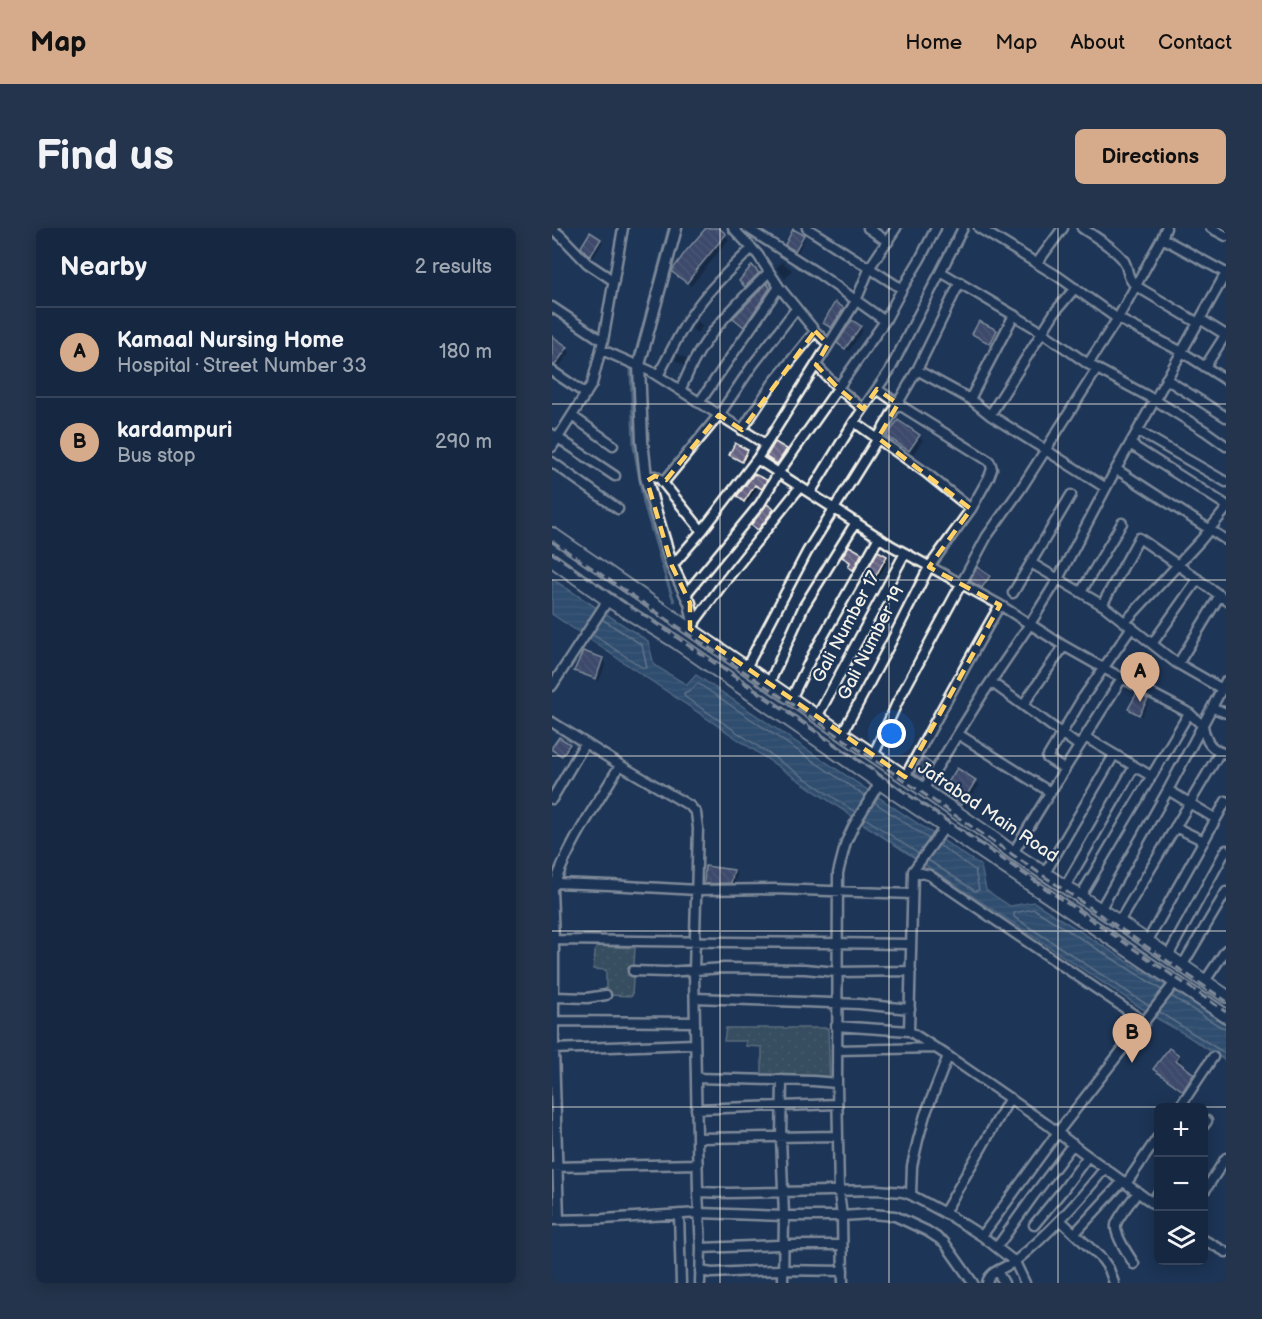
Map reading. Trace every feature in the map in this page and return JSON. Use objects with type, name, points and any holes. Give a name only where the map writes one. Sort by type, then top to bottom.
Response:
[{"type":"main road","name":"Jafrabad Main Road","points":[[552,534],[692,626],[746,668],[1013,854],[1119,922],[1226,996]]},
{"type":"main road","name":"Jafrabad Main Road","points":[[552,560],[606,604],[675,642],[878,786],[945,827],[1226,1016]]},
{"type":"street","points":[[552,447],[555,436],[573,416],[592,384],[602,345],[624,228]]},
{"type":"street","points":[[676,228],[635,363],[647,481],[672,566],[686,594],[693,615],[692,626]]},
{"type":"street","points":[[733,228],[758,255],[796,309],[828,344]]},
{"type":"street","points":[[747,228],[819,274],[885,321]]},
{"type":"street","points":[[807,228],[902,289]]},
{"type":"street","points":[[868,228],[888,242]]},
{"type":"street","points":[[672,566],[757,459],[856,301],[870,267],[896,228]]},
{"type":"street","points":[[686,594],[760,504],[779,472],[885,321],[936,228]]},
{"type":"street","points":[[810,493],[854,422],[890,370],[963,228]]},
{"type":"street","points":[[979,228],[1037,263],[1118,318],[1182,352],[1226,380]]},
{"type":"street","points":[[1037,263],[1062,228]]},
{"type":"street","points":[[1082,228],[1117,253],[1123,260],[1131,282],[1136,286],[1226,335],[1205,367]]},
{"type":"street","points":[[1088,364],[1118,318],[1166,228]]},
{"type":"street","points":[[1211,228],[1226,236]]},
{"type":"street","points":[[552,229],[587,263],[614,281]]},
{"type":"street","points":[[924,790],[1058,579],[1116,469],[1226,273],[1162,238]]},
{"type":"street","points":[[658,376],[674,344],[699,304],[752,248]]},
{"type":"street","points":[[680,390],[703,346],[734,308],[769,272]]},
{"type":"street","points":[[941,272],[1042,332],[1088,364],[1155,400],[1226,447]]},
{"type":"street","points":[[746,668],[807,552],[917,370],[960,282]]},
{"type":"street","points":[[699,403],[779,287]]},
{"type":"street","points":[[990,415],[1055,312],[1075,288]]},
{"type":"street","points":[[552,307],[602,345],[658,376],[765,444]]},
{"type":"street","points":[[663,483],[719,415],[752,366],[796,309]]},
{"type":"street","points":[[970,399],[1014,315]]},
{"type":"street","points":[[742,430],[773,382],[815,331]]},
{"type":"street","points":[[816,365],[863,409]]},
{"type":"street","points":[[873,756],[897,704],[987,537],[1020,490],[1097,369]]},
{"type":"street","points":[[917,370],[970,399],[990,415],[1106,488]]},
{"type":"street","points":[[552,371],[586,394]]},
{"type":"street","points":[[1166,379],[1226,417]]},
{"type":"street","name":"Gali Number 19","points":[[842,735],[929,567],[971,509],[991,473],[989,461],[877,389]]},
{"type":"street","points":[[573,416],[613,445]]},
{"type":"street","points":[[854,422],[925,472],[971,509]]},
{"type":"street","points":[[1138,431],[1226,482]]},
{"type":"street","points":[[555,436],[615,476]]},
{"type":"street","points":[[1064,769],[1047,758],[1082,699],[1104,668],[1128,624],[1210,529],[1226,507],[1130,444]]},
{"type":"street","points":[[757,459],[905,553],[1000,606],[1064,646],[1189,713],[1203,726],[1207,742],[1223,753],[1189,803],[1119,922]]},
{"type":"street","points":[[552,462],[618,509]]},
{"type":"street","points":[[1116,469],[1226,540]]},
{"type":"street","points":[[647,481],[655,476],[663,483],[702,531]]},
{"type":"street","points":[[692,626],[800,486]]},
{"type":"street","points":[[1013,594],[1071,495]]},
{"type":"street","points":[[769,684],[804,606],[856,522]]},
{"type":"street","points":[[1081,592],[1122,523]]},
{"type":"street","points":[[791,699],[812,656],[879,537]]},
{"type":"street","points":[[1102,605],[1139,538],[1223,598],[1178,663]]},
{"type":"street","name":"Gali Number 17","points":[[817,717],[905,553]]},
{"type":"street","points":[[1031,563],[1102,605],[1178,663],[1224,685],[1100,910]]},
{"type":"street","points":[[1152,644],[1198,579]]},
{"type":"street","points":[[552,686],[606,604]]},
{"type":"street","points":[[904,777],[1000,606]]},
{"type":"street","points":[[1023,705],[1064,646]]},
{"type":"street","points":[[1013,854],[1122,678]]},
{"type":"street","points":[[991,682],[1079,746]]},
{"type":"street","points":[[1213,708],[1226,713]]},
{"type":"street","points":[[1080,897],[1189,713]]},
{"type":"street","points":[[552,722],[690,806],[696,813],[698,828],[694,971],[700,1283]]},
{"type":"street","points":[[958,734],[1050,792]]},
{"type":"street","points":[[1085,737],[1151,776]]},
{"type":"street","points":[[552,799],[585,742]]},
{"type":"street","points":[[1045,873],[1114,755]]},
{"type":"street","points":[[620,765],[576,838],[553,887],[556,1220],[699,1213],[895,1216],[944,1242],[973,1283]]},
{"type":"street","points":[[1065,887],[1134,767]]},
{"type":"street","points":[[843,1283],[836,1026],[838,873],[846,842],[878,786]]},
{"type":"street","points":[[1168,790],[1216,819]]},
{"type":"street","points":[[1147,942],[1226,801]]},
{"type":"street","points":[[909,1031],[914,871],[945,827]]},
{"type":"street","points":[[1176,827],[1204,841]]},
{"type":"street","points":[[1168,956],[1226,850]]},
{"type":"street","points":[[914,871],[929,875],[1145,1022]]},
{"type":"street","points":[[553,887],[609,885],[697,890],[775,889],[912,894]]},
{"type":"street","points":[[1182,966],[1226,892]]},
{"type":"street","points":[[555,940],[911,944]]},
{"type":"street","points":[[1205,981],[1226,950]]},
{"type":"street","points":[[633,971],[666,972],[753,968],[837,972],[911,971]]},
{"type":"street","points":[[982,1236],[1058,1132],[1176,981]]},
{"type":"street","points":[[555,997],[587,998],[606,995]]},
{"type":"street","points":[[695,998],[910,1008]]},
{"type":"street","points":[[554,1021],[695,1022]]},
{"type":"street","points":[[836,1026],[909,1031],[1010,1098],[1154,1204]]},
{"type":"street","points":[[553,1049],[695,1044]]},
{"type":"street","points":[[837,1050],[935,1048]]},
{"type":"street","points":[[911,1195],[912,1166],[918,1140],[948,1056]]},
{"type":"street","points":[[1182,1103],[1213,1057]]},
{"type":"street","points":[[696,1078],[837,1083]]},
{"type":"street","points":[[782,1080],[780,1137],[784,1216],[783,1283]]},
{"type":"street","points":[[944,1213],[1010,1098]]},
{"type":"street","points":[[696,1108],[837,1104]]},
{"type":"street","points":[[697,1138],[838,1136]]},
{"type":"street","points":[[1075,1233],[1125,1183],[1154,1143]]},
{"type":"street","points":[[997,1247],[1073,1144]]},
{"type":"street","points":[[1034,1225],[1088,1156]]},
{"type":"street","points":[[1208,1185],[1226,1158]]},
{"type":"street","points":[[554,1167],[698,1164]]},
{"type":"street","points":[[987,1283],[992,1273],[1015,1262],[1040,1241],[1084,1196],[1105,1168]]},
{"type":"street","points":[[698,1192],[728,1194],[877,1190],[903,1192],[944,1213],[997,1247],[1015,1262],[1025,1283]]},
{"type":"street","points":[[1134,1264],[1116,1231],[1116,1223],[1138,1192]]},
{"type":"street","points":[[679,1214],[681,1283]]},
{"type":"street","points":[[1060,1220],[1102,1259],[1114,1283]]},
{"type":"street","points":[[1208,1243],[1226,1252]]},
{"type":"street","points":[[701,1248],[842,1245]]},
{"type":"street","points":[[700,1271],[712,1273],[783,1270],[843,1271]]},
{"type":"street","points":[[997,1271],[1004,1283]]},
{"type":"highlighted area","points":[[815,331],[828,344],[816,365],[838,388],[863,409],[877,389],[898,404],[878,438],[971,509],[929,567],[1000,605],[905,777],[690,629],[690,603],[672,566],[647,481],[655,476],[666,480],[719,415],[742,430]]},
{"type":"green space","points":[[596,946],[635,948],[632,996],[606,995],[606,970],[593,969]]},
{"type":"green space","points":[[726,1028],[828,1028],[830,1086],[771,1086],[762,1083],[762,1047],[746,1046],[746,1041],[724,1041]]},
{"type":"water","points":[[552,579],[648,641],[654,665],[687,685],[696,675],[981,866],[986,890],[1010,906],[1034,902],[1226,1024],[1226,1061],[1158,1019],[865,825],[552,614]]},
{"type":"building","points":[[706,228],[719,228],[726,234],[687,283],[672,272],[673,269]]},
{"type":"building","points":[[793,229],[804,235],[795,251],[785,245]]},
{"type":"building","points":[[590,232],[601,239],[590,257],[581,247]]},
{"type":"building","points":[[752,265],[759,273],[745,287],[739,281]]},
{"type":"building","points":[[767,283],[770,288],[744,327],[733,318]]},
{"type":"building","points":[[835,302],[844,308],[831,328],[823,323]]},
{"type":"building","points":[[852,320],[861,326],[845,349],[837,343]]},
{"type":"building","points":[[979,321],[997,330],[990,344],[972,334]]},
{"type":"building","points":[[552,336],[568,347],[555,365],[552,365]]},
{"type":"building","points":[[898,420],[920,435],[909,451],[887,436]]},
{"type":"building","points":[[775,442],[787,449],[777,464],[766,457]]},
{"type":"building","points":[[735,443],[748,450],[742,462],[729,455]]},
{"type":"building","points":[[754,474],[767,480],[762,489],[755,485],[744,502],[737,496]]},
{"type":"building","points":[[767,504],[774,509],[758,530],[751,525]]},
{"type":"building","points":[[849,546],[862,553],[853,570],[848,567],[850,562],[842,557]]},
{"type":"building","points":[[878,551],[887,556],[874,579],[865,574]]},
{"type":"building","points":[[977,567],[990,576],[982,588],[970,581]]},
{"type":"building","points":[[583,651],[603,658],[596,679],[574,671]]},
{"type":"building","points":[[1137,693],[1148,699],[1139,715],[1128,709]]},
{"type":"building","points":[[559,737],[570,744],[562,756],[552,750]]},
{"type":"building","points":[[923,758],[932,764],[922,779],[914,773]]},
{"type":"building","points":[[957,768],[976,780],[961,805],[942,792]]},
{"type":"building","points":[[705,866],[734,870],[731,883],[704,884]]},
{"type":"building","points":[[1169,1048],[1179,1055],[1176,1060],[1194,1074],[1183,1091],[1153,1069]]},
{"type":"waterway","points":[[669,228],[631,371],[634,447],[644,503],[674,601]]},
{"type":"railway","points":[[552,541],[1226,1001]]},
{"type":"railway","points":[[552,553],[1226,1012]]},
{"type":"place","name":"Kamaal Nursing Home","points":[[1140,702]]},
{"type":"place","name":"kardampuri","points":[[1132,1063]]}]
